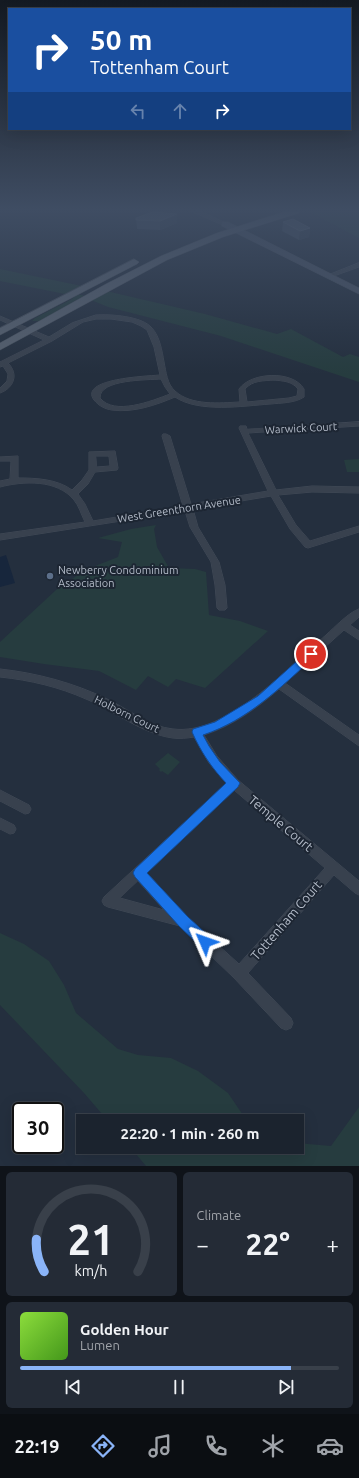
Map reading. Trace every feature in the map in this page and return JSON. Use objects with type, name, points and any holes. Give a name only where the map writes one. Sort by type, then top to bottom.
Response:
[{"type":"main road","points":[[0,332],[5,322],[124,265]]},
{"type":"main road","points":[[0,346],[149,265]]},
{"type":"main road","points":[[308,265],[359,291]]},
{"type":"street","points":[[329,276],[358,265]]},
{"type":"street","points":[[2,364],[50,340],[75,323],[89,319],[115,317],[139,322],[148,327],[160,350],[163,377],[168,387],[175,395],[185,399],[207,404],[244,404],[293,400],[300,397],[301,389],[298,384],[289,380],[274,378],[253,380],[246,383],[242,389],[244,404]]},
{"type":"street","points":[[5,322],[29,330],[50,340]]},
{"type":"street","points":[[0,391],[10,383],[12,377],[10,369],[2,364]]},
{"type":"street","points":[[163,377],[129,380],[109,384],[99,389],[96,393],[97,398],[105,406],[120,408],[148,404],[175,395]]},
{"type":"street","name":"Warwick Court","points":[[274,493],[243,430],[359,424]]},
{"type":"street","points":[[166,436],[194,527],[215,562],[220,585],[222,608]]},
{"type":"street","points":[[0,459],[15,458],[14,481]]},
{"type":"street","points":[[73,494],[85,482],[93,470]]},
{"type":"street","points":[[0,484],[14,481],[44,482],[63,488],[73,494],[81,505],[90,524]]},
{"type":"street","name":"West Greenthorn Avenue","points":[[0,537],[90,524],[274,493],[312,489],[359,490]]},
{"type":"street","points":[[274,493],[301,539],[308,544],[359,529]]},
{"type":"street","name":"Holborn Court","points":[[0,673],[44,679],[70,688],[108,704],[154,729],[174,734],[197,732],[218,725],[241,713],[262,699],[359,612]]},
{"type":"street","points":[[343,625],[359,636]]},
{"type":"street","points":[[279,684],[359,741]]},
{"type":"street","name":"Temple Court","points":[[197,732],[205,749],[216,765],[234,783],[359,889]]},
{"type":"street","points":[[183,921],[108,901],[234,783]]},
{"type":"street","points":[[0,795],[25,809]]},
{"type":"street","name":"Tottenham Court","points":[[239,973],[333,867]]},
{"type":"street","points":[[139,873],[183,921],[239,973],[286,1023]]},
{"type":"green space","points":[[0,269],[82,286],[65,294],[0,281]]},
{"type":"green space","points":[[102,290],[205,314],[277,334],[291,329],[343,357],[350,354],[359,357],[359,382],[221,336],[108,307],[86,298]]},
{"type":"green space","points":[[76,294],[86,296],[41,321],[32,321],[72,299]]},
{"type":"green space","points":[[359,459],[359,472],[347,472],[344,460]]},
{"type":"green space","points":[[156,525],[154,529],[157,547],[169,568],[195,569],[206,572],[209,615],[240,621],[268,631],[205,688],[176,679],[168,687],[148,676],[136,690],[99,671],[0,657],[0,642],[56,590],[85,570],[118,557],[122,542],[98,538],[131,529]]},
{"type":"green space","points":[[168,753],[180,762],[168,775],[162,771],[161,772],[155,764]]},
{"type":"green space","points":[[0,933],[24,944],[49,961],[64,985],[76,1013],[118,1049],[138,1055],[171,1058],[198,1071],[228,1093],[242,1114],[102,1114],[84,1093],[0,1005]]},
{"type":"green space","points":[[359,1107],[359,1166],[146,1166],[136,1154],[304,1154],[304,1144],[331,1146]]},
{"type":"water","points":[[6,555],[15,583],[0,587],[0,557]]},
{"type":"place","name":"Newberry Condominium Association","points":[[50,576]]},
{"type":"route","points":[[205,942],[183,921],[139,873],[234,783],[216,765],[205,749],[197,732],[218,725],[241,713],[262,699],[311,654]]}]
